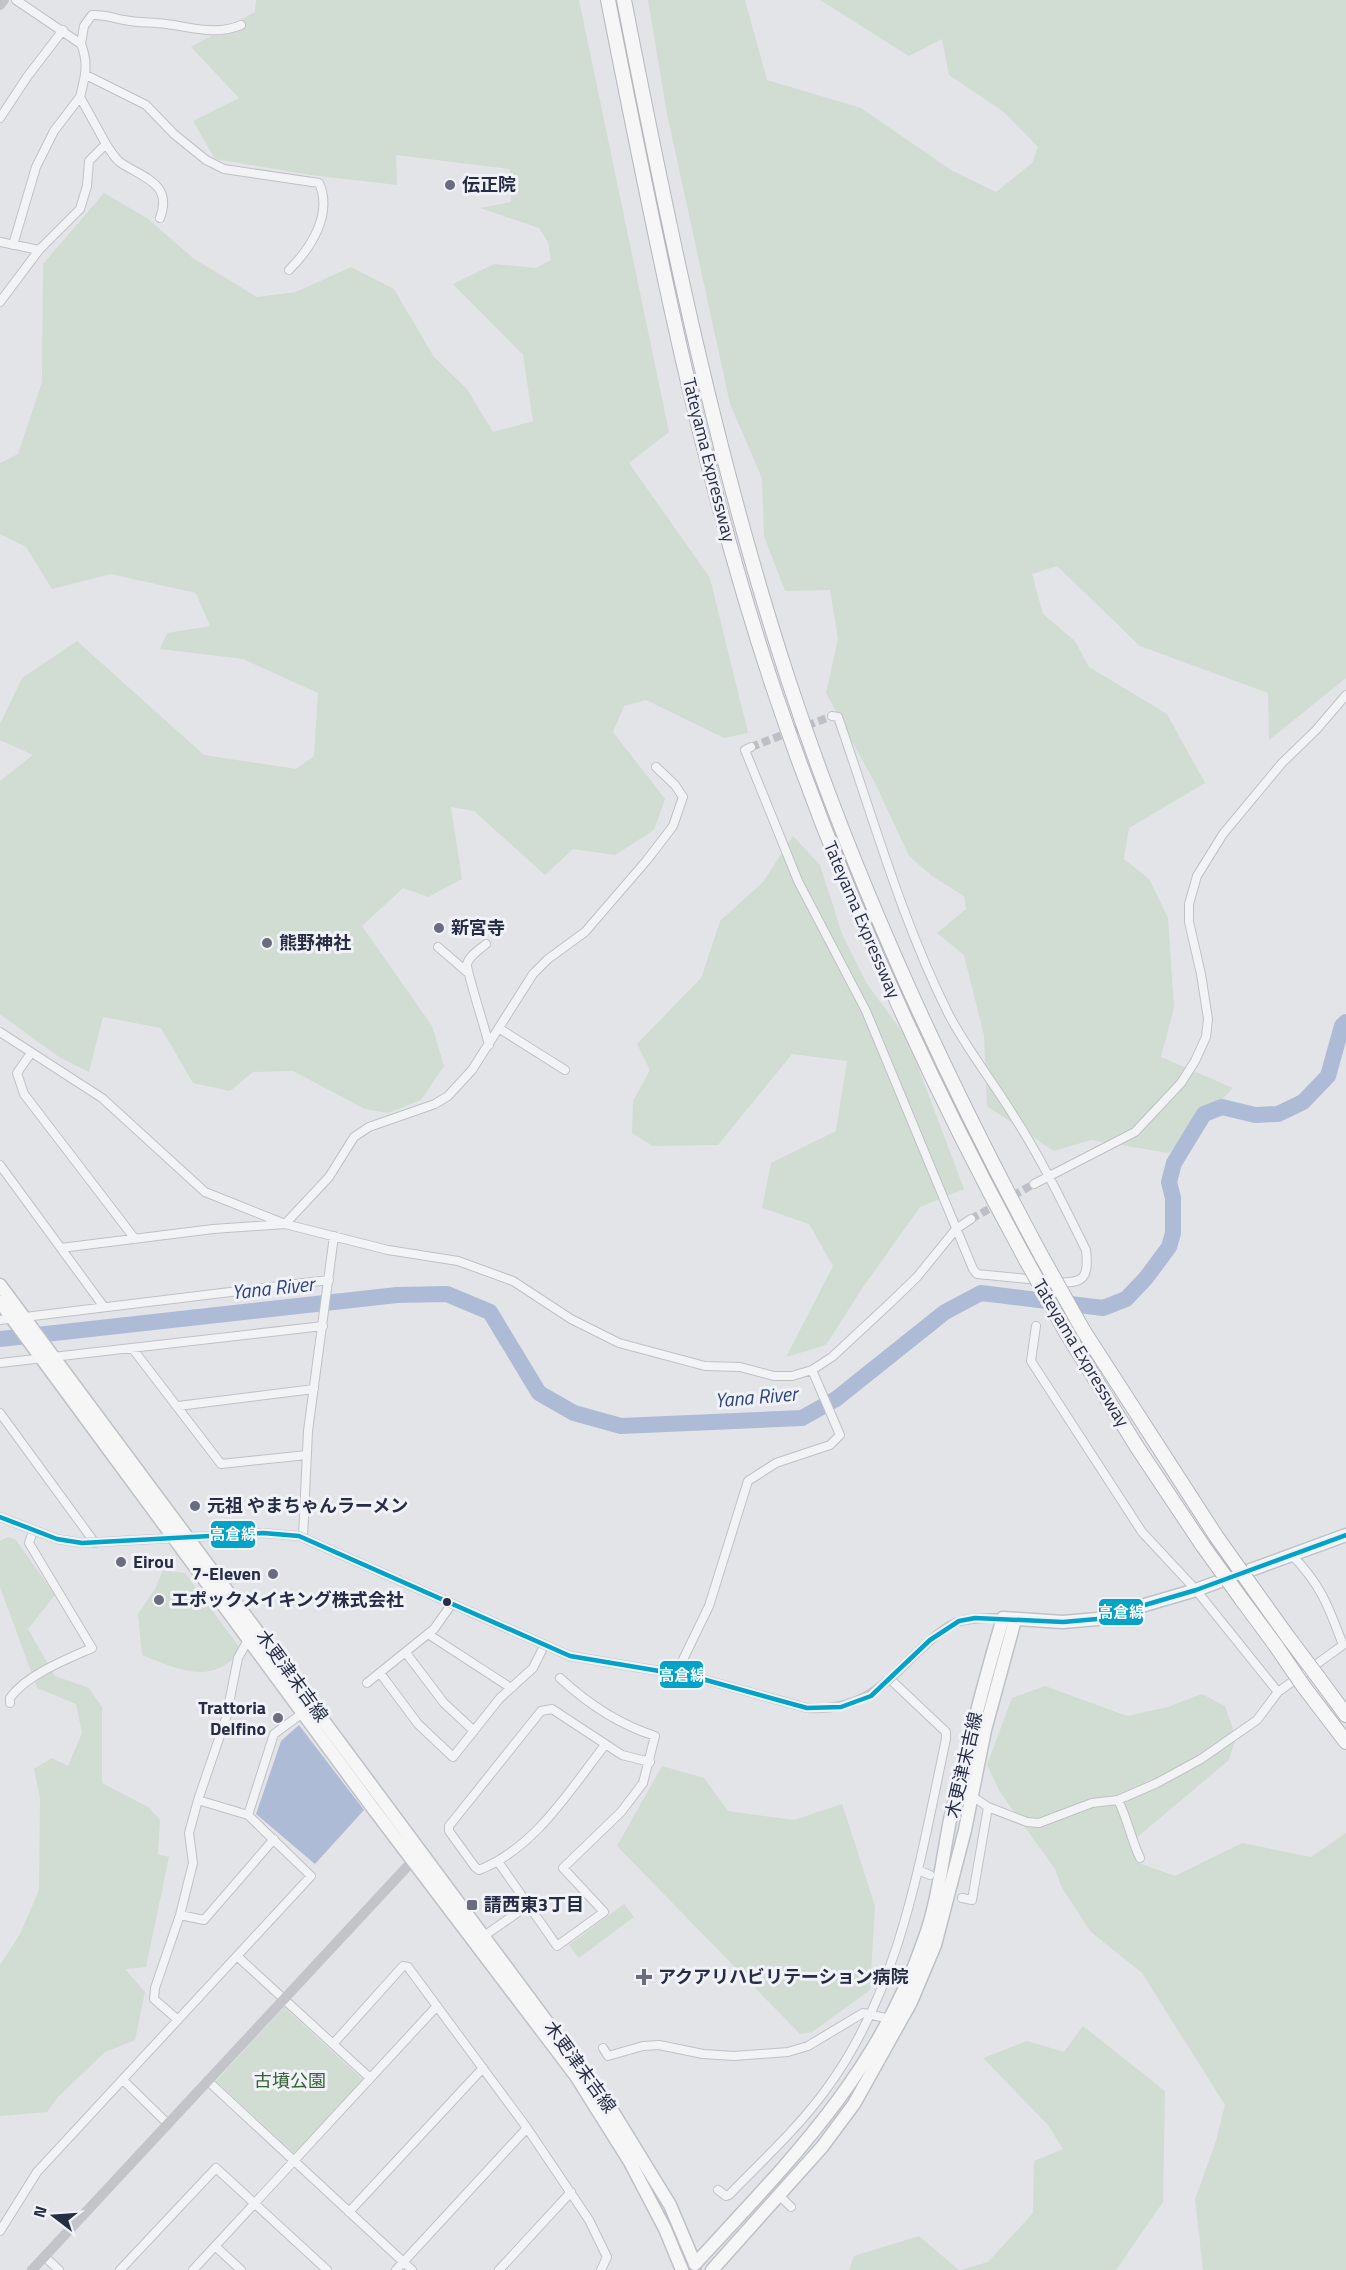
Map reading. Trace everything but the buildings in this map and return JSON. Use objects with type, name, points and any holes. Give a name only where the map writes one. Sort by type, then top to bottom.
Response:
[{"type":"highway","name":"Tateyama Expressway","points":[[608,0],[682,356],[723,517],[773,688],[849,894],[906,1025],[971,1159],[1066,1332],[1137,1447],[1203,1546],[1346,1742]]},
{"type":"highway","name":"Tateyama Expressway","points":[[624,0],[692,330],[738,512],[790,684],[864,888],[895,962],[985,1152],[1083,1330],[1216,1536],[1346,1715]]},
{"type":"main road","name":"木更津末吉線","points":[[0,1285],[12,1318],[54,1357],[183,1539],[417,1856],[594,2102],[630,2162],[665,2229],[682,2270]]},
{"type":"main road","name":"木更津末吉線","points":[[0,1302],[183,1539],[249,1638],[304,1712],[417,1856],[484,1936],[608,2104],[670,2205],[694,2268],[811,2137],[847,2092],[890,2019],[924,1940],[938,1889],[970,1733],[1009,1619]]},
{"type":"main road","points":[[1009,1619],[1063,1622],[1097,1619],[1196,1590],[1346,1535]]},
{"type":"main road","name":"木更津末吉線","points":[[712,2270],[822,2147],[854,2104],[911,2002],[935,1945],[972,1797],[1009,1619]]},
{"type":"street","points":[[0,5],[4,0]]},
{"type":"street","points":[[13,245],[36,168],[54,131],[80,97],[86,75],[86,56],[81,44],[16,0]]},
{"type":"street","points":[[81,44],[84,26],[92,15],[106,14],[122,20],[170,25],[196,31],[216,31],[241,25]]},
{"type":"street","points":[[0,118],[27,77],[63,30]]},
{"type":"street","points":[[86,75],[146,105],[206,160],[224,169],[319,183],[324,196],[322,215],[315,237],[306,253],[289,270]]},
{"type":"street","points":[[80,97],[118,161],[159,186],[164,199],[160,218]]},
{"type":"street","points":[[0,302],[39,250],[80,209],[87,186],[89,161],[106,144]]},
{"type":"street","points":[[0,242],[39,250]]},
{"type":"street","points":[[1034,1184],[1135,1132],[1181,1083],[1196,1061],[1206,1037],[1208,1019],[1189,922],[1189,904],[1197,876],[1222,834],[1282,763],[1316,730],[1346,695]]},
{"type":"street","points":[[751,747],[745,750],[776,831],[812,911],[866,1011],[956,1229],[977,1274],[1065,1282],[1079,1281],[1088,1270],[1086,1250],[1048,1175],[1015,1118],[963,1041],[928,970],[892,884],[872,814],[838,717],[832,716]]},
{"type":"street","points":[[61,1248],[213,1229],[285,1224],[329,1178],[354,1137],[369,1127],[435,1104],[448,1096],[472,1070],[533,974],[548,959],[585,932],[673,826],[682,797],[675,785],[656,767]]},
{"type":"street","points":[[467,972],[470,959],[486,944]]},
{"type":"street","points":[[438,947],[467,972],[478,999],[489,1045]]},
{"type":"street","points":[[500,1029],[565,1070]]},
{"type":"street","points":[[0,1032],[102,1098],[205,1192],[285,1224],[388,1250],[458,1261],[487,1271],[513,1281],[571,1319],[606,1338],[676,1361],[705,1366],[740,1367],[774,1376],[792,1376],[812,1370],[832,1358],[917,1277],[956,1229],[971,1219]]},
{"type":"street","points":[[31,1053],[17,1073],[24,1094],[135,1239]]},
{"type":"street","points":[[0,1165],[104,1307]]},
{"type":"street","points":[[303,1537],[307,1455],[334,1236]]},
{"type":"street","points":[[12,1318],[329,1284]]},
{"type":"street","points":[[0,1363],[323,1322]]},
{"type":"street","points":[[1036,1326],[1030,1361],[1142,1532],[1196,1590],[1278,1692]]},
{"type":"street","points":[[132,1348],[220,1464],[307,1455]]},
{"type":"street","points":[[676,1674],[709,1605],[748,1481],[776,1462],[830,1445],[840,1435],[812,1370]]},
{"type":"street","points":[[178,1406],[314,1389]]},
{"type":"street","points":[[0,1413],[95,1543]]},
{"type":"street","points":[[0,1431],[12,1430]]},
{"type":"street","points":[[0,1517],[33,1531],[67,1541],[95,1543],[263,1533],[303,1537],[544,1646],[584,1660],[676,1674],[807,1708],[824,1709],[858,1702],[891,1680],[945,1628],[975,1618],[1009,1619]]},
{"type":"street","points":[[10,1702],[10,1698],[17,1690],[50,1666],[92,1648],[29,1542],[33,1531]]},
{"type":"street","points":[[972,1797],[988,1807],[1027,1822],[1039,1823],[1092,1803],[1118,1800],[1201,1759],[1257,1720],[1278,1692],[1343,1645],[1327,1601],[1313,1577],[1291,1554]]},
{"type":"street","points":[[367,1683],[428,1634],[451,1605]]},
{"type":"street","points":[[428,1634],[511,1688]]},
{"type":"street","points":[[178,2020],[154,1999],[154,1988],[180,1916],[194,1863],[189,1833],[226,1718],[238,1658],[249,1638]]},
{"type":"street","points":[[381,1673],[418,1724],[453,1757],[511,1688],[533,1668],[544,1646]]},
{"type":"street","points":[[406,1653],[444,1703],[474,1731]]},
{"type":"street","points":[[499,1863],[557,1946],[604,1912],[563,1868],[621,1812],[643,1783],[656,1736],[627,1727],[588,1704],[560,1678]]},
{"type":"street","points":[[718,2190],[726,2196],[729,2195],[803,2119],[832,2081],[859,2038],[871,2013],[901,1937],[918,1870],[946,1732],[891,1680]]},
{"type":"street","points":[[605,1745],[534,1834],[499,1863],[479,1870],[449,1831],[449,1826],[541,1711],[552,1709],[622,1755],[650,1762]]},
{"type":"street","points":[[248,1815],[274,1734],[304,1712]]},
{"type":"street","points":[[0,2231],[37,2172],[311,1876],[248,1815],[198,1800]]},
{"type":"street","points":[[1118,1800],[1129,1823],[1132,1842],[1140,1858]]},
{"type":"street","points":[[962,1898],[972,1900],[988,1807]]},
{"type":"street","points":[[180,1916],[204,1920],[274,1839]]},
{"type":"street","points":[[33,2270],[417,1856]]},
{"type":"street","points":[[918,1870],[930,1875]]},
{"type":"street","points":[[484,1936],[527,1906]]},
{"type":"street","points":[[237,1956],[370,2078]]},
{"type":"street","points":[[333,2044],[403,1966],[408,1967],[527,2128],[571,2193],[606,2253],[607,2261],[601,2270]]},
{"type":"street","points":[[193,2270],[437,2006]]},
{"type":"street","points":[[603,2048],[608,2056],[643,2046],[659,2045],[704,2054],[734,2056],[788,2052],[808,2046],[863,2013],[890,2019]]},
{"type":"street","points":[[349,2212],[483,2068]]},
{"type":"street","points":[[123,2080],[168,2124]]},
{"type":"street","points":[[208,2081],[412,2270]]},
{"type":"street","points":[[396,2270],[527,2128]]},
{"type":"street","points":[[120,2270],[216,2168],[327,2270]]},
{"type":"street","points":[[499,2270],[571,2193]]},
{"type":"street","points":[[780,2196],[791,2206]]},
{"type":"street","points":[[215,2246],[241,2270]]},
{"type":"street","points":[[45,2257],[59,2270]]},
{"type":"green space","points":[[256,0],[579,0],[669,432],[629,463],[710,578],[748,733],[724,738],[646,700],[624,706],[613,732],[665,799],[654,830],[615,855],[573,849],[545,875],[474,811],[451,807],[462,879],[428,897],[403,888],[362,926],[432,1026],[444,1066],[421,1100],[388,1113],[365,1109],[293,1071],[253,1072],[230,1091],[193,1083],[161,1028],[103,1017],[89,1072],[59,1057],[0,1014],[0,781],[33,755],[0,740],[0,724],[22,678],[77,641],[204,755],[296,769],[314,756],[318,693],[243,659],[160,649],[167,633],[210,626],[196,593],[111,574],[52,589],[26,547],[0,534],[0,463],[18,454],[42,382],[43,264],[104,193],[147,218],[193,258],[257,297],[296,292],[351,267],[394,289],[434,357],[467,389],[493,432],[533,421],[523,355],[453,284],[494,264],[536,268],[551,260],[548,242],[539,228],[480,208],[511,202],[510,169],[396,155],[397,185],[311,175],[215,159],[193,121],[239,98],[191,47],[255,12]]},
{"type":"green space","points":[[648,0],[745,0],[767,80],[861,108],[951,170],[996,192],[1032,163],[1038,147],[1004,112],[949,75],[942,39],[909,56],[820,0],[1346,0],[1346,678],[1269,740],[1268,693],[1140,646],[1057,566],[1032,574],[1043,614],[1075,641],[1089,667],[1167,714],[1205,783],[1129,828],[1124,859],[1149,879],[1168,918],[1174,1008],[1161,1057],[1233,1088],[1169,1153],[1091,1140],[1054,1151],[987,1106],[984,1035],[964,955],[937,933],[966,909],[964,896],[932,876],[909,856],[876,785],[826,693],[838,639],[830,590],[785,591],[764,536],[762,478],[730,404],[666,109]]},
{"type":"green space","points":[[793,836],[820,865],[842,934],[867,984],[907,1038],[964,1189],[920,1207],[861,1290],[826,1345],[786,1357],[833,1266],[809,1224],[762,1208],[771,1163],[836,1131],[847,1061],[792,1054],[718,1145],[653,1146],[632,1133],[633,1101],[650,1070],[637,1044],[701,978],[720,921],[763,882]]},
{"type":"green space","points":[[8,1537],[16,1540],[55,1595],[28,1629],[55,1676],[89,1688],[102,1707],[102,1783],[148,1807],[160,1820],[158,1854],[169,1857],[146,1967],[125,1969],[145,1992],[135,2040],[105,2052],[58,2097],[47,2112],[0,2116],[0,1965],[20,1934],[39,1890],[40,1798],[34,1769],[52,1758],[68,1766],[82,1733],[76,1704],[37,1688],[0,1587],[0,1541]]},
{"type":"green space","points":[[163,1570],[185,1573],[242,1651],[230,1662],[206,1672],[194,1672],[169,1666],[142,1655],[138,1614],[155,1589]]},
{"type":"green space","points":[[1045,1686],[1127,1716],[1168,1707],[1202,1694],[1225,1706],[1236,1738],[1229,1760],[1135,1839],[1136,1862],[1175,1876],[1242,1843],[1311,1857],[1346,1833],[1346,2270],[1203,2270],[1195,2199],[1216,2141],[1225,2105],[1142,1973],[1091,1932],[1062,1888],[1055,1869],[1000,1792],[987,1765],[1012,1698]]},
{"type":"green space","points":[[662,1766],[704,1778],[728,1811],[794,1820],[842,1804],[875,1906],[870,1990],[812,2032],[800,2034],[617,1846]]},
{"type":"green space","points":[[624,1904],[634,1917],[579,1958],[569,1945]]},
{"type":"green space","name":"古墳公園","points":[[284,2007],[363,2080],[295,2154],[216,2081]]},
{"type":"green space","points":[[1083,2026],[1165,2091],[1163,2202],[1116,2270],[961,2270],[988,2262],[1033,2213],[1034,2161],[1063,2149],[1048,2125],[983,2058],[1027,2041],[1064,2052]]},
{"type":"green space","points":[[919,2236],[959,2270],[849,2270],[854,2256]]},
{"type":"water","points":[[299,1725],[364,1810],[315,1864],[256,1814],[281,1741]]},
{"type":"waterway","name":"Yana River","points":[[0,1339],[397,1295],[447,1294],[490,1312],[539,1393],[574,1413],[621,1426],[802,1418],[836,1399],[945,1312],[981,1293],[1103,1308],[1126,1299],[1146,1278],[1169,1247],[1173,1233],[1173,1198],[1169,1182],[1174,1163],[1204,1114],[1222,1107],[1255,1115],[1278,1114],[1303,1102],[1328,1076],[1342,1026],[1346,1022]]},
{"type":"tunnel","points":[[751,747],[832,716]]},
{"type":"tunnel","points":[[971,1219],[1034,1184]]},
{"type":"transit line","name":"高倉線","points":[[0,1517],[57,1539],[82,1543],[263,1533],[299,1536],[570,1656],[695,1677],[807,1708],[841,1707],[871,1696],[930,1640],[959,1621],[975,1618],[1063,1622],[1097,1619],[1196,1590],[1346,1535]]},
{"type":"place","name":"伝正院","points":[[450,185]]},
{"type":"place","name":"新宮寺","points":[[439,928]]},
{"type":"place","name":"熊野神社","points":[[267,943]]},
{"type":"place","name":"元祖 やまちゃんラーメン","points":[[195,1506]]},
{"type":"place","name":"Eirou","points":[[121,1562]]},
{"type":"place","name":"7-Eleven","points":[[273,1574]]},
{"type":"place","name":"エポックメイキング株式会社","points":[[159,1600]]},
{"type":"place","name":"Trattoria Delfino","points":[[278,1718]]},
{"type":"place","name":"請西東3丁目","points":[[472,1905]]},
{"type":"place","name":"アクアリハビリテーション病院","points":[[644,1977]]}]
